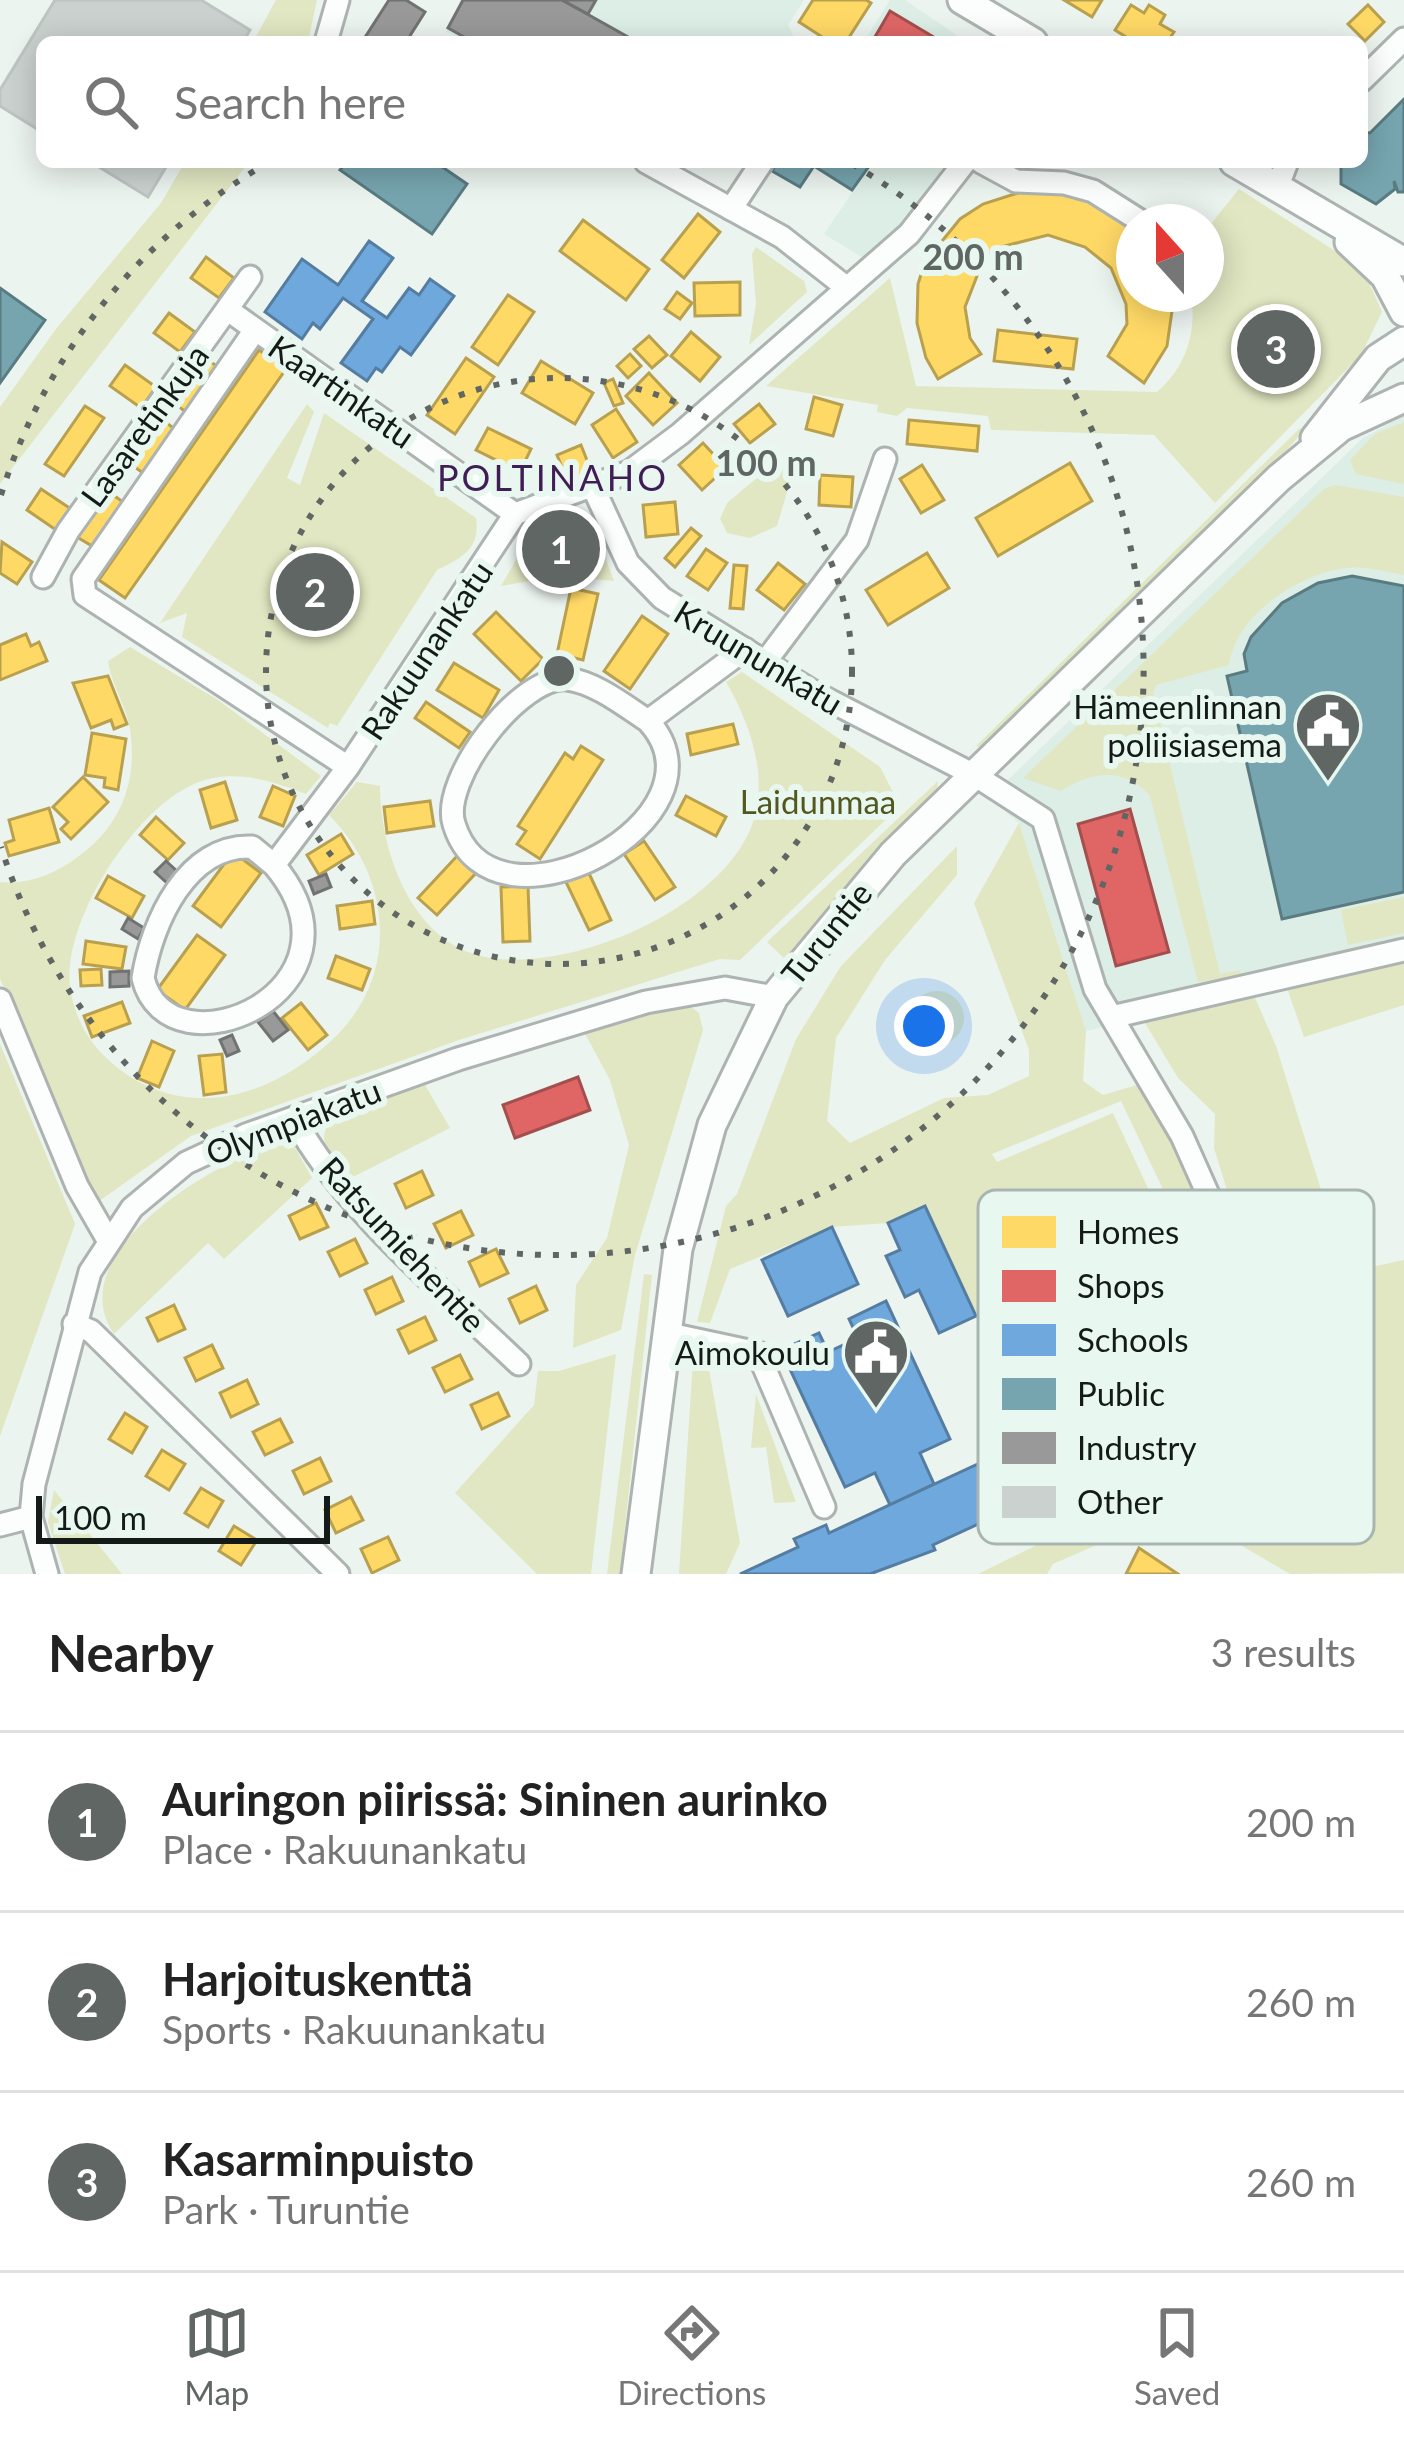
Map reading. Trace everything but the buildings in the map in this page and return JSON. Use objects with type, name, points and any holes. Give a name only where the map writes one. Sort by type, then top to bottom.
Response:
[{"type":"main road","points":[[962,0],[1023,36]]},
{"type":"main road","points":[[1282,175],[1385,276],[1404,312]]},
{"type":"main road","points":[[1315,211],[1404,262]]},
{"type":"main road","name":"Turuntie","points":[[1307,452],[1332,412],[1378,358],[1404,341]]},
{"type":"main road","name":"Turuntie","points":[[636,1574],[676,1261],[712,1125],[774,997],[820,935],[893,854],[1307,452],[1357,418],[1404,398]]},
{"type":"street","points":[[328,36],[338,0]]},
{"type":"street","points":[[1368,74],[1404,39]]},
{"type":"street","points":[[657,168],[782,237],[847,287]]},
{"type":"street","points":[[731,209],[758,168]]},
{"type":"street","points":[[515,514],[629,472],[680,434],[909,235],[960,168]]},
{"type":"street","points":[[992,168],[1016,181],[1064,183],[1093,191],[1116,206]]},
{"type":"street","name":"Lasaretinkuja","points":[[43,577],[68,531],[250,277]]},
{"type":"street","name":"Kaartinkatu","points":[[228,310],[515,514]]},
{"type":"street","name":"Rakuunankatu","points":[[256,330],[83,578],[85,595],[348,767],[515,514]]},
{"type":"street","points":[[765,662],[857,540],[885,458]]},
{"type":"street","name":"Kruununkatu","points":[[593,487],[638,578],[765,662],[900,741],[976,776],[1043,819],[1095,989],[1182,1136],[1206,1190]]},
{"type":"street","points":[[648,721],[745,650]]},
{"type":"street","points":[[563,678],[581,682],[648,721],[663,736],[670,759],[668,780],[661,803],[623,837],[563,871],[534,878],[481,866],[462,846],[452,818],[451,793],[487,736],[526,696],[563,678]]},
{"type":"street","points":[[274,865],[348,767]]},
{"type":"street","points":[[252,847],[274,865],[303,923],[302,953],[286,985],[246,1013],[213,1022],[177,1020],[166,1014],[143,978],[148,946],[170,903],[202,860],[220,849],[252,847]]},
{"type":"street","points":[[1115,1016],[1404,950]]},
{"type":"street","name":"Olympiakatu","points":[[47,1574],[31,1517],[43,1444],[90,1272],[132,1208],[186,1162],[458,1059],[663,998],[725,988],[774,997]]},
{"type":"street","points":[[0,1000],[76,1186],[108,1240]]},
{"type":"street","name":"Ratsumiehentie","points":[[294,1118],[305,1140],[397,1247],[519,1364]]},
{"type":"street","points":[[74,1324],[91,1330],[338,1574]]},
{"type":"street","points":[[665,1333],[758,1353],[824,1508]]},
{"type":"street","points":[[0,1525],[31,1517]]},
{"type":"shaded area","points":[[463,0],[804,0],[788,25],[793,36],[454,36],[446,32]]},
{"type":"shaded area","points":[[890,0],[905,0],[958,36],[868,36]]},
{"type":"shaded area","points":[[869,168],[947,168],[901,232],[865,259],[824,234]]},
{"type":"shaded area","points":[[1404,416],[1404,958],[1086,1031],[1019,823],[989,798],[1363,438]]},
{"type":"green space","points":[[276,0],[317,0],[309,36],[256,36]]},
{"type":"green space","points":[[181,168],[244,168],[0,484],[0,407],[56,329],[161,203]]},
{"type":"green space","points":[[1239,189],[1363,269],[1382,312],[1361,355],[1215,503],[1154,435],[991,430],[988,416],[907,408],[897,416],[877,412],[878,405],[766,386],[890,278],[916,386],[1157,392],[1175,372],[1187,348],[1192,312],[1224,312],[1224,208]]},
{"type":"green space","points":[[756,247],[804,281],[807,292],[749,345],[756,304],[752,254]]},
{"type":"green space","points":[[307,404],[314,412],[287,478],[300,485],[324,413],[476,518],[477,528],[467,551],[437,570],[337,726],[330,723],[328,728],[182,637],[187,613],[160,623]]},
{"type":"green space","points":[[1404,422],[1404,484],[1356,474],[1350,460],[1375,434]]},
{"type":"green space","points":[[1300,428],[1304,430],[1247,497],[983,748],[976,746]]},
{"type":"green space","points":[[771,466],[786,469],[790,482],[777,526],[750,538],[727,533],[720,519],[727,503]]},
{"type":"green space","points":[[1335,485],[1404,497],[1404,575],[1354,568],[1309,578],[1257,614],[1234,647],[1229,665],[1156,685],[1153,693],[1220,974],[1240,970],[1240,976],[1198,982],[1150,796],[1119,776],[1084,779],[1061,791],[1023,778],[1324,489]]},
{"type":"green space","points":[[581,517],[592,523],[614,581],[559,576],[501,586],[528,539]]},
{"type":"green space","name":"Laidunmaa","points":[[130,647],[218,700],[321,776],[306,794],[235,776],[192,785],[147,819],[106,871],[90,901],[71,960],[70,986],[79,1019],[113,1064],[168,1093],[196,1098],[253,1089],[307,1060],[354,1015],[378,959],[380,929],[366,869],[329,815],[357,782],[380,786],[393,863],[418,911],[435,931],[481,956],[516,960],[556,956],[638,929],[677,908],[737,854],[753,822],[759,786],[749,731],[726,682],[742,672],[880,767],[900,806],[740,960],[720,959],[459,1040],[191,1136],[95,1204],[0,979],[0,882],[31,880],[61,868],[94,843],[117,814],[129,781],[132,744],[108,661]]},
{"type":"green space","points":[[938,781],[936,797],[854,878],[785,959],[767,942]]},
{"type":"green space","points":[[1019,823],[1086,1031],[1083,1081],[1103,1095],[1137,1085],[1154,1098],[1198,1190],[1163,1190],[1121,1101],[992,1154],[997,1162],[1113,1113],[1149,1190],[978,1190],[978,1315],[925,1206],[888,1223],[832,1227],[730,1269],[710,1323],[697,1322],[726,1206],[737,1194],[796,1039],[841,966],[957,846],[957,875],[885,960],[836,1038],[827,1121],[850,1143],[944,1098],[988,1095],[1029,1076],[1029,1050],[974,903]]},
{"type":"green space","points":[[1404,897],[1404,933],[1348,945],[1341,910]]},
{"type":"green space","points":[[1404,958],[1404,1005],[1304,1037],[1286,985]]},
{"type":"green space","points":[[937,991],[956,999],[964,1018],[956,1037],[937,1045],[918,1037],[910,1018],[918,999]]},
{"type":"green space","points":[[1253,993],[1276,1046],[1321,1190],[1227,1190],[1214,1148],[1215,1114],[1178,1078],[1142,1018]]},
{"type":"green space","points":[[687,1004],[699,1013],[703,1030],[635,1255],[621,1330],[573,1348],[576,1285],[607,1238],[629,1145],[610,1080],[582,1028]]},
{"type":"green space","points":[[0,1044],[75,1224],[0,1436]]},
{"type":"green space","points":[[421,1078],[450,1128],[351,1178],[325,1144],[331,1120]]},
{"type":"green space","points":[[278,1142],[293,1144],[312,1178],[224,1259],[208,1243],[114,1334],[103,1303],[107,1273],[125,1243],[183,1191],[217,1169]]},
{"type":"green space","points":[[1404,1260],[1404,1573],[1290,1574],[1239,1544],[1374,1544],[1374,1264]]},
{"type":"green space","points":[[644,1274],[652,1275],[620,1574],[607,1574]]},
{"type":"green space","points":[[616,1354],[591,1574],[537,1574],[455,1493],[534,1405],[538,1371],[559,1371]]},
{"type":"green space","points":[[693,1361],[708,1364],[740,1543],[726,1574],[679,1574]]},
{"type":"green space","points":[[756,1394],[796,1502],[774,1503],[766,1447],[751,1448]]},
{"type":"green space","points":[[54,1490],[122,1574],[65,1574],[48,1522]]},
{"type":"green space","points":[[1039,1544],[1099,1544],[1053,1564],[1047,1574],[978,1574]]},
{"type":"place","name":"Kasarminpuisto","points":[[1276,349]]},
{"type":"place","name":"Auringon piirissä: Sininen aurinko","points":[[561,549]]},
{"type":"place","name":"Harjoituskenttä","points":[[315,592]]},
{"type":"place","name":"Hämeenlinnan poliisiasema","points":[[1328,784]]},
{"type":"place","name":"Aimokoulu","points":[[876,1411]]},
{"type":"district","name":"POLTINAHO","points":[[553,477]]}]
